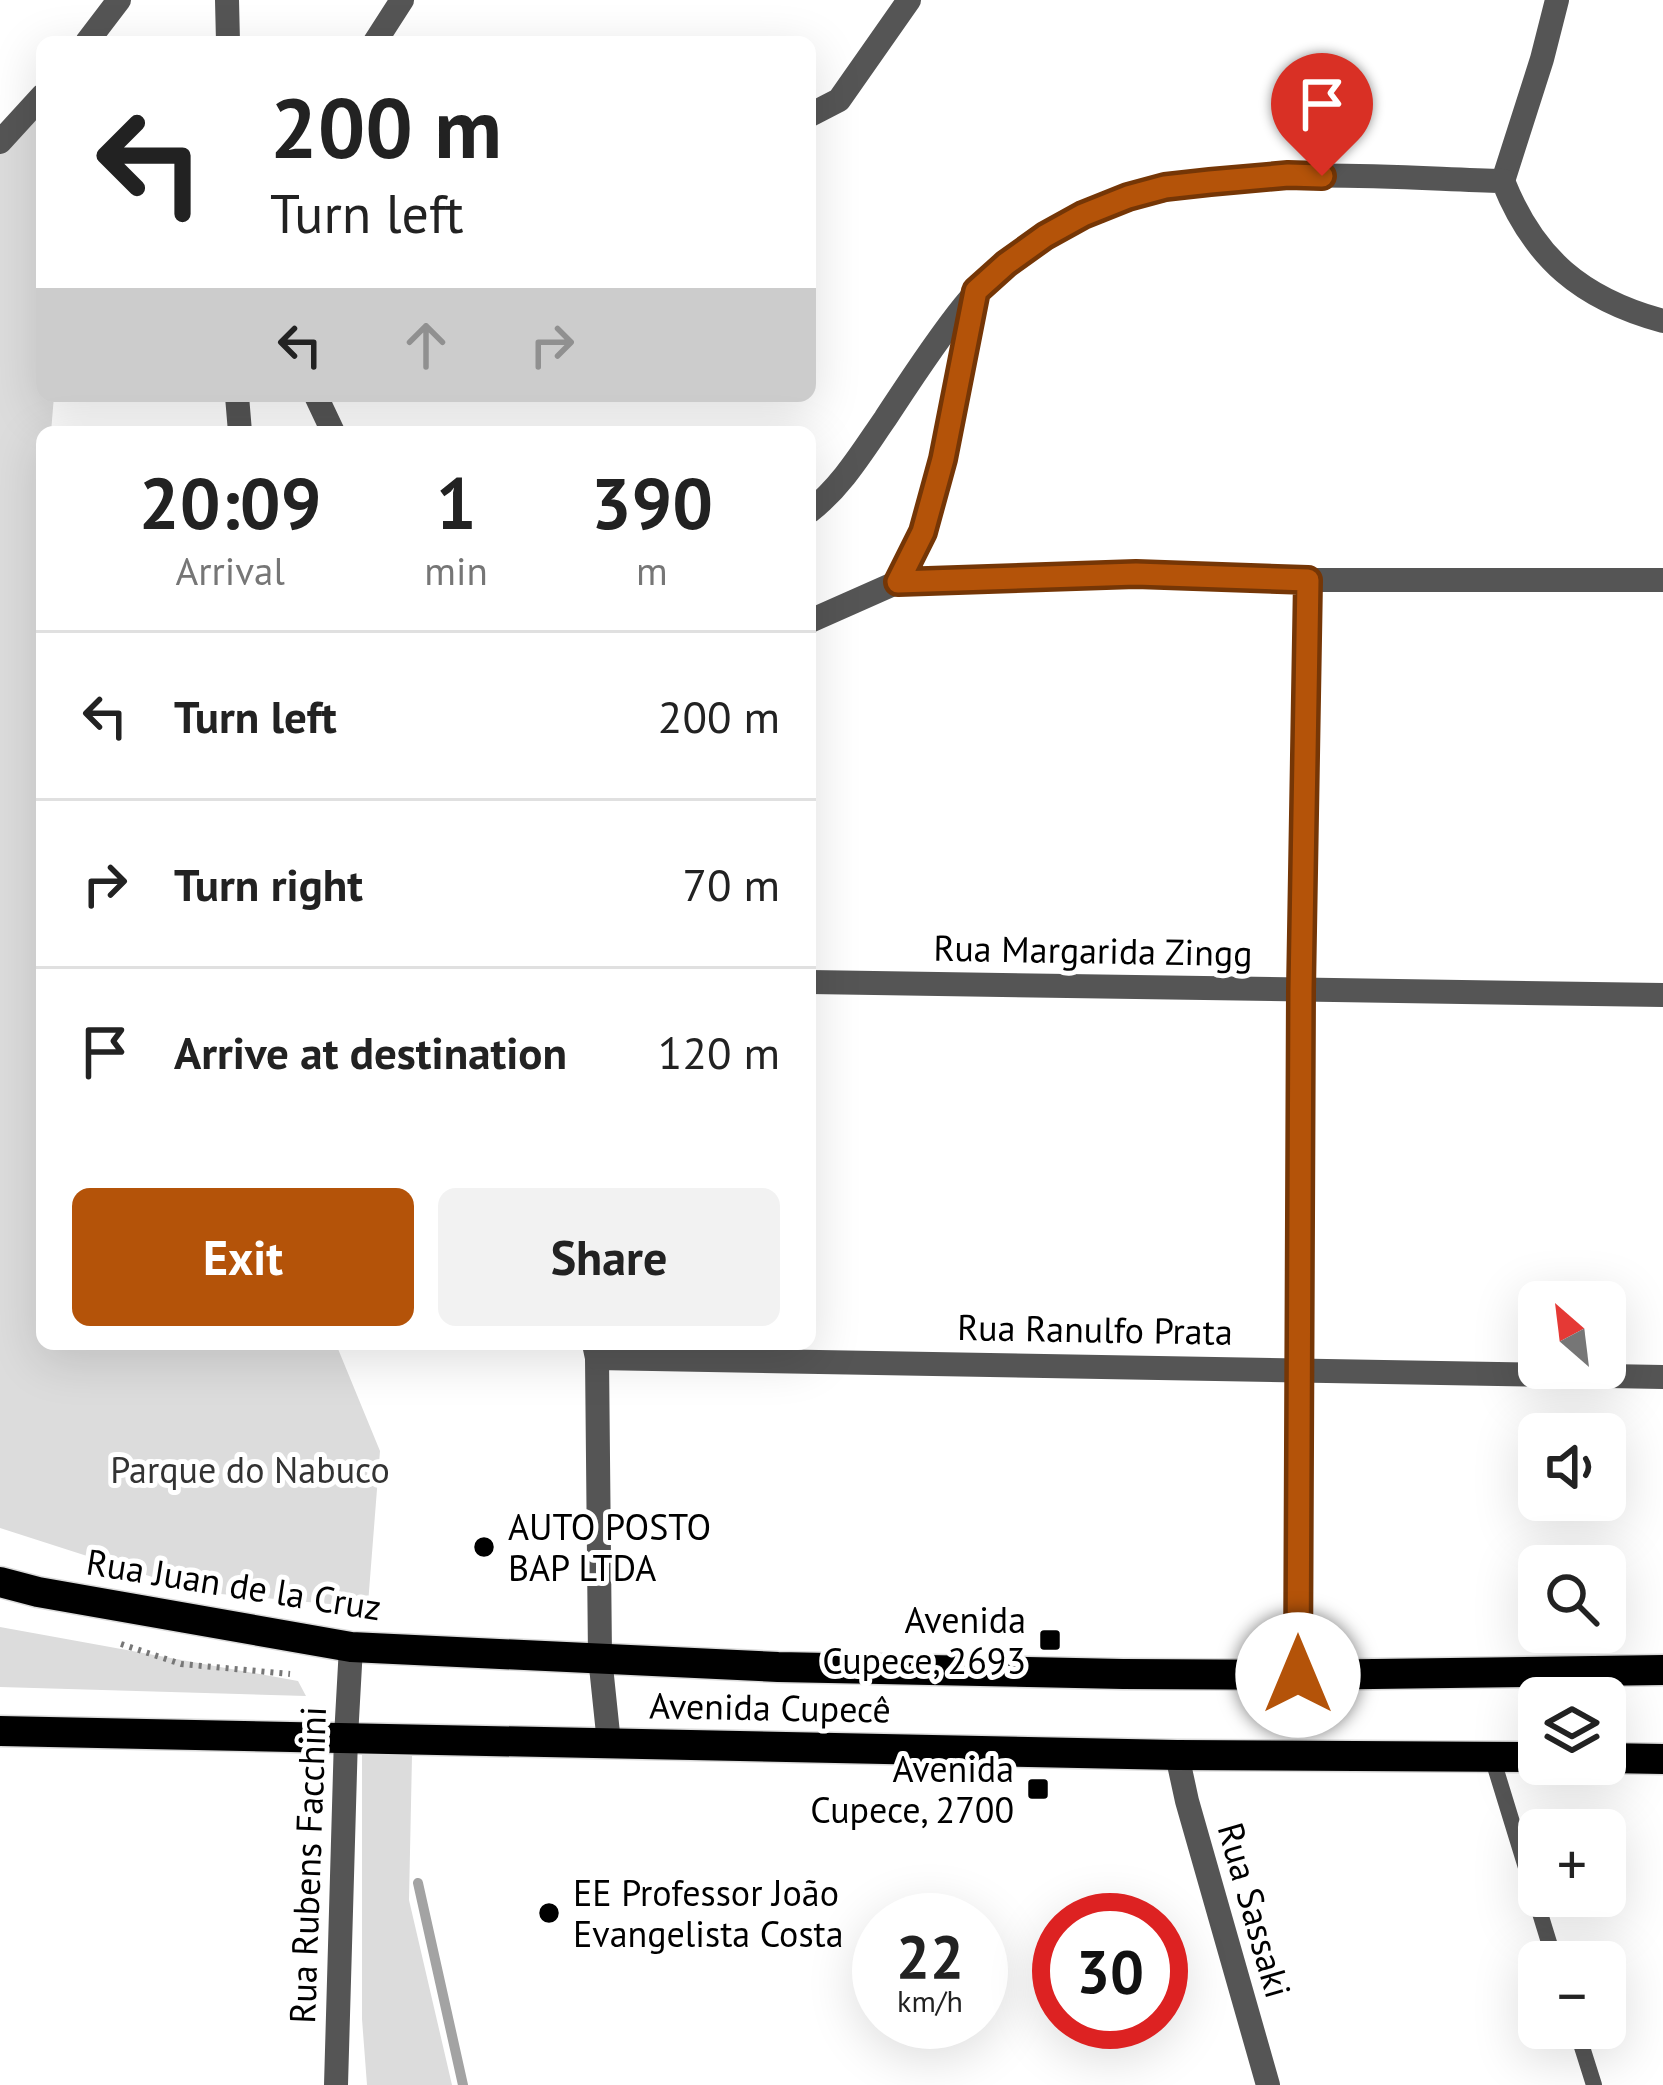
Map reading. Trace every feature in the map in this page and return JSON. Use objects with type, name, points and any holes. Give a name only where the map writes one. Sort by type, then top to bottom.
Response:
[{"type":"main road","name":"Rua Juan de la Cruz","points":[[0,1582],[351,1648],[600,1657]]},
{"type":"main road","name":"Avenida Cupecê","points":[[600,1657],[778,1667],[1298,1675],[1663,1670]]},
{"type":"main road","name":"Avenida Cupecê","points":[[0,1731],[1177,1755],[1518,1757]]},
{"type":"main road","points":[[1626,1758],[1663,1759]]},
{"type":"street","points":[[92,36],[119,0]]},
{"type":"street","points":[[226,0],[228,36]]},
{"type":"street","points":[[379,36],[402,0]]},
{"type":"street","points":[[816,112],[839,100],[909,0]]},
{"type":"street","points":[[1557,0],[1503,181],[1516,213],[1549,261],[1582,288],[1663,321]]},
{"type":"street","points":[[0,142],[36,103]]},
{"type":"street","points":[[816,505],[847,476],[939,337],[976,291],[1025,250],[1083,215],[1165,187],[1288,175],[1503,181]]},
{"type":"street","points":[[898,582],[923,532],[943,459],[976,291]]},
{"type":"street","points":[[816,618],[898,582],[1136,574],[1308,580],[1663,580]]},
{"type":"street","points":[[1298,1675],[1308,580]]},
{"type":"street","name":"Rua Margarida Zingg","points":[[816,982],[1663,995]]},
{"type":"street","points":[[596,1351],[600,1657],[609,1743]]},
{"type":"street","name":"Rua Ranulfo Prata","points":[[596,1351],[1663,1377]]},
{"type":"street","name":"Rua Rubens Facchini","points":[[336,2085],[351,1648]]},
{"type":"street","name":"Rua Sassaki","points":[[1177,1755],[1186,1802],[1268,2085]]},
{"type":"lane","points":[[1492,1756],[1549,1941]]},
{"type":"lane","points":[[1583,2049],[1594,2085]]},
{"type":"green space","name":"Parque do Nabuco","points":[[36,114],[36,402],[54,402],[52,426],[36,426],[36,1350],[338,1350],[380,1451],[368,1604],[199,1592],[0,1528],[0,152]]},
{"type":"green space","points":[[0,1627],[298,1681],[306,1696],[0,1687]]},
{"type":"green space","points":[[362,1751],[412,1756],[409,1900],[452,2085],[367,2085],[362,2019]]},
{"type":"waterway","points":[[418,1883],[463,2085]]},
{"type":"place","name":"AUTO POSTO BAP LTDA","points":[[484,1547]]},
{"type":"place","name":"Avenida Cupece, 2693","points":[[1050,1640]]},
{"type":"place","name":"Avenida Cupece, 2700","points":[[1038,1789]]},
{"type":"place","name":"EE Professor João Evangelista Costa","points":[[549,1913]]},
{"type":"route","points":[[1298,1675],[1308,580],[1136,574],[898,582],[923,532],[943,459],[976,291],[1045,236],[1128,197],[1210,182],[1322,176]]}]
